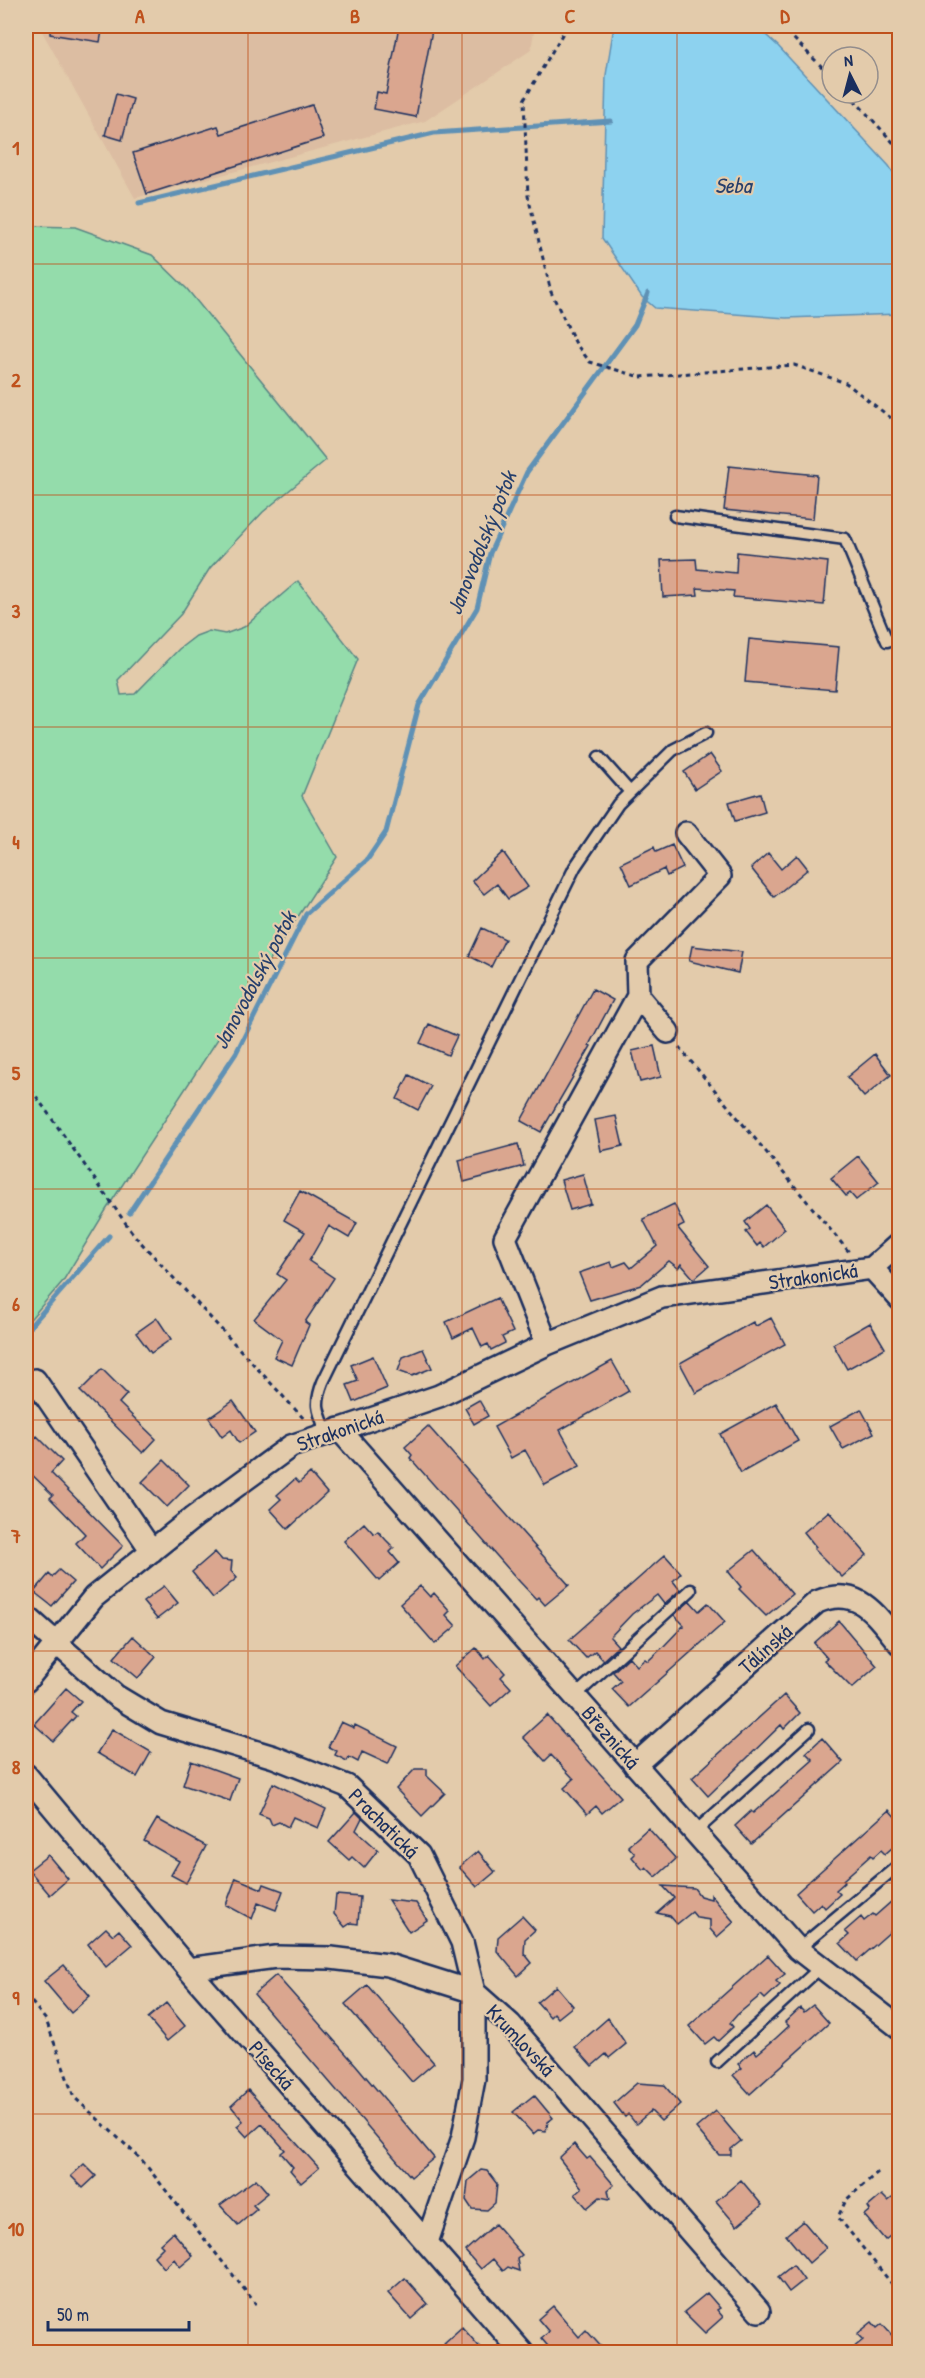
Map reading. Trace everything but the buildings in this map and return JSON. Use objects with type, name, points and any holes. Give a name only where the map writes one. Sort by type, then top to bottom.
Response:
[{"type":"street","points":[[548,1344],[505,1238],[638,996],[637,961],[720,876],[686,833]]},
{"type":"street","points":[[638,996],[668,1032]]},
{"type":"street","name":"Strakonická","points":[[26,1681],[94,1597],[291,1446],[439,1396],[548,1344],[662,1297],[872,1268],[900,1243]]},
{"type":"street","name":"Strakonická","points":[[872,1268],[900,1299]]},
{"type":"street","points":[[35,1380],[152,1551]]},
{"type":"street","name":"Březnická","points":[[328,1433],[575,1696],[798,1949],[900,2028]]},
{"type":"street","name":"Tálínská","points":[[635,1765],[817,1602],[832,1595],[847,1597],[866,1604],[900,1644]]},
{"type":"street","points":[[26,1616],[55,1645]]},
{"type":"street","name":"Prachatická","points":[[55,1645],[116,1696],[162,1723],[274,1757],[347,1786],[419,1855],[462,1942],[474,1992],[474,2079],[463,2137],[427,2242]]},
{"type":"street","name":"Písecká","points":[[26,1775],[188,1969],[522,2352]]},
{"type":"street","name":"Krumlovská","points":[[188,1969],[276,1957],[331,1958],[388,1965],[474,1992],[510,2024],[759,2310]]},
{"type":"lane","points":[[675,516],[845,539],[887,641],[900,637]]},
{"type":"lane","points":[[328,1433],[317,1409],[316,1399],[323,1382],[575,867],[611,813],[630,792],[673,750],[706,733]]},
{"type":"lane","points":[[599,757],[630,792]]},
{"type":"lane","points":[[575,1696],[691,1590]]},
{"type":"lane","points":[[695,1832],[809,1729]]},
{"type":"lane","points":[[798,1949],[900,1864]]},
{"type":"lane","points":[[717,2062],[821,1967]]},
{"type":"path","points":[[567,26],[524,100],[528,196],[551,292],[576,344],[590,362],[640,377],[794,365],[846,383],[900,425]]},
{"type":"path","points":[[781,26],[820,65]]},
{"type":"path","points":[[859,105],[900,150]]},
{"type":"path","points":[[668,1032],[855,1260],[872,1268]]},
{"type":"path","points":[[26,1082],[134,1235],[328,1433]]},
{"type":"path","points":[[26,1995],[46,2020],[74,2097],[141,2159],[256,2304]]},
{"type":"path","points":[[878,2172],[846,2200],[838,2217],[900,2294]]},
{"type":"shaded area","points":[[39,26],[535,26],[531,50],[425,121],[135,198]]},
{"type":"green space","points":[[26,226],[75,227],[152,255],[187,289],[326,460],[263,512],[210,568],[181,614],[118,680],[121,695],[135,694],[179,649],[196,636],[209,631],[225,634],[244,627],[298,581],[358,659],[302,796],[337,857],[106,1210],[63,1281],[26,1324]]},
{"type":"water","name":"Seba","points":[[614,26],[756,26],[820,91],[820,105],[833,105],[889,166],[899,181],[899,314],[786,318],[655,308],[642,297],[602,238],[606,75]]},
{"type":"waterway","points":[[139,203],[434,133],[611,121]]},
{"type":"waterway","name":"Janovodolský potok","points":[[129,1213],[236,1053],[306,914],[367,860],[386,832],[419,705],[477,608],[490,553],[527,472],[635,325],[648,293]]},
{"type":"waterway","name":"Janovodolský potok","points":[[26,1331],[109,1236]]}]
